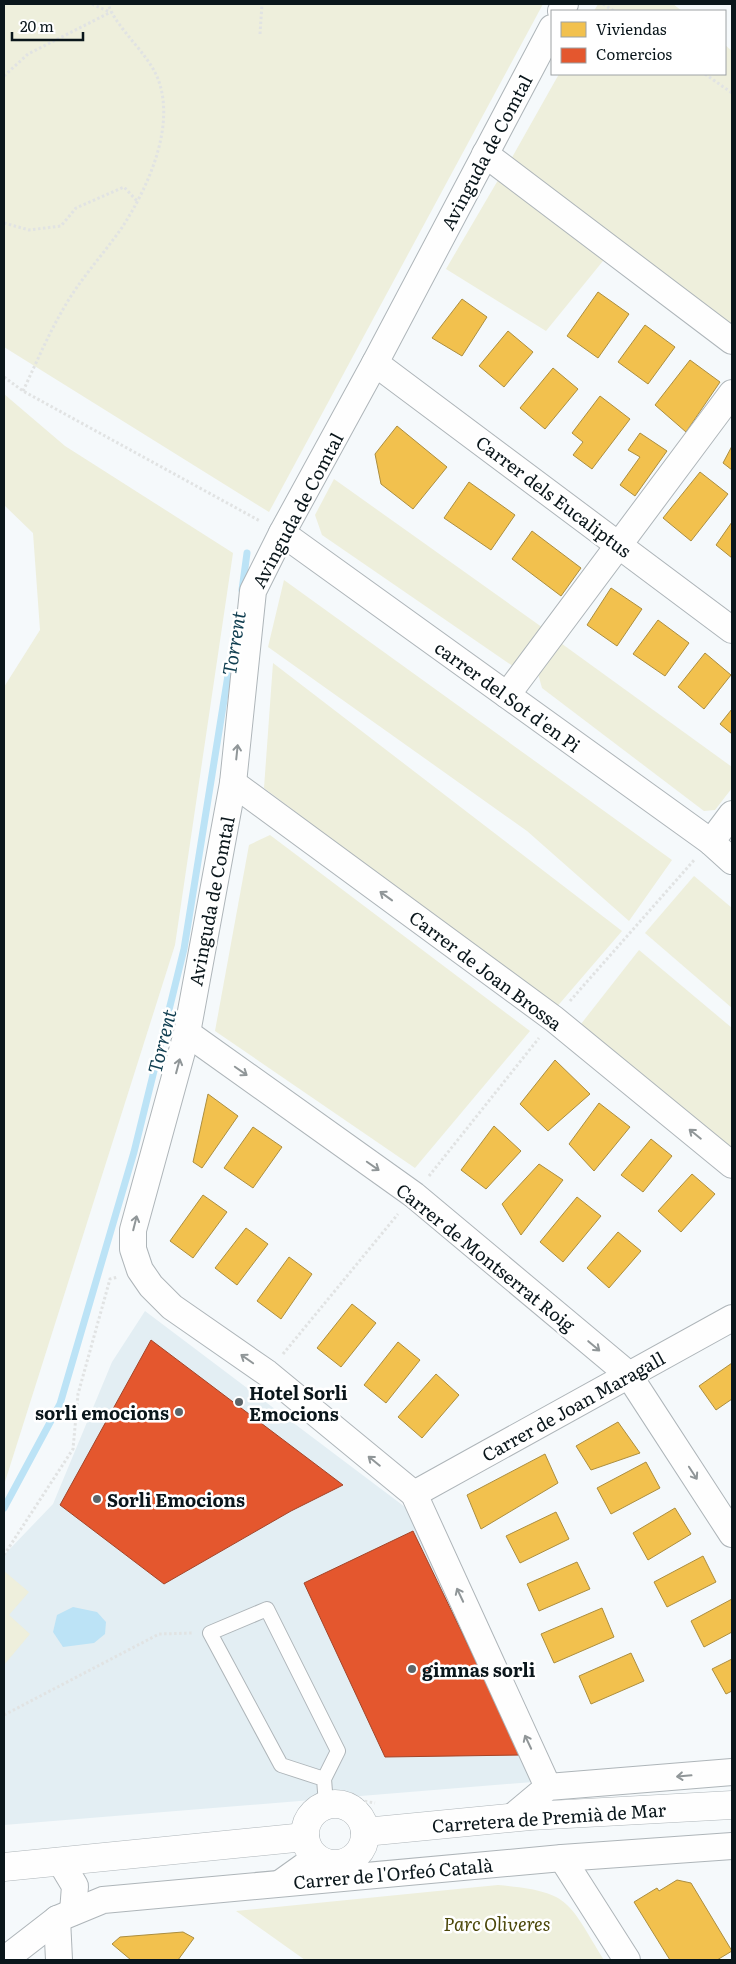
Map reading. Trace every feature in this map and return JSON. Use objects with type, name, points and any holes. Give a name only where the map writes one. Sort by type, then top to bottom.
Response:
[{"type":"street","name":"Avinguda de Comtal","points":[[140,1270],[133,1248],[133,1230],[187,1033],[233,783],[253,591],[282,533],[375,363],[551,30]]},
{"type":"street","points":[[484,154],[732,341]]},
{"type":"street","name":"Carrer dels Eucaliptus","points":[[375,363],[732,630]]},
{"type":"street","points":[[507,696],[732,393]]},
{"type":"street","name":"carrer del Sot d'en Pi","points":[[282,533],[710,842],[732,861]]},
{"type":"street","name":"Carrer de Joan Brossa","points":[[233,783],[554,1019],[732,1165]]},
{"type":"street","points":[[710,842],[732,814]]},
{"type":"street","name":"Carrer de Montserrat Roig","points":[[187,1033],[414,1195],[628,1374],[732,1534]]},
{"type":"street","points":[[140,1270],[151,1286],[172,1307],[267,1373],[414,1494],[548,1787]]},
{"type":"street","name":"Carrer de Joan Maragall","points":[[414,1494],[732,1318]]},
{"type":"street","points":[[511,1818],[548,1787],[732,1772]]},
{"type":"street","points":[[280,1884],[303,1867],[312,1848],[307,1821],[317,1809],[325,1792],[360,1816],[361,1844],[380,1874]]},
{"type":"street","name":"Carretera de Premià de Mar","points":[[361,1844],[511,1818],[732,1805]]},
{"type":"street","points":[[4,1866],[60,1861],[312,1848],[331,1864],[345,1863],[361,1844]]},
{"type":"street","name":"Carrer de l'Orfeó Català","points":[[4,1960],[65,1915],[102,1900],[562,1858],[732,1846]]},
{"type":"street","points":[[562,1858],[627,1960]]},
{"type":"street","points":[[59,1960],[65,1915],[75,1886],[60,1861]]},
{"type":"lane","points":[[267,1609],[338,1751],[325,1792],[281,1765],[210,1633],[267,1609]]},
{"type":"path","points":[[92,4],[110,12]]},
{"type":"path","points":[[23,391],[47,339],[75,291],[123,226],[137,201],[161,136],[163,101],[158,78],[131,37],[110,12],[108,4]]},
{"type":"path","points":[[260,34],[262,4]]},
{"type":"path","points":[[4,76],[28,54],[110,12]]},
{"type":"path","points":[[706,75],[732,92]]},
{"type":"path","points":[[4,223],[28,230],[61,226],[76,208],[124,187],[137,201]]},
{"type":"path","points":[[4,376],[23,391],[282,533]]},
{"type":"path","points":[[267,1373],[414,1195],[554,1019],[710,842]]},
{"type":"path","points":[[4,1555],[73,1449],[78,1394],[110,1279],[140,1270]]},
{"type":"path","points":[[4,1715],[159,1634],[210,1633]]},
{"type":"path","points":[[325,1792],[380,1804]]},
{"type":"shaded area","points":[[145,1311],[405,1507],[533,1782],[4,1825],[4,1555],[53,1504],[112,1362]]},
{"type":"green space","points":[[4,4],[543,4],[269,512],[4,347]]},
{"type":"green space","points":[[598,4],[673,4],[681,10],[595,10]]},
{"type":"green space","points":[[726,46],[732,51],[732,327],[510,161],[558,75],[726,75]]},
{"type":"green space","points":[[501,175],[607,256],[546,331],[446,269]]},
{"type":"green space","points":[[4,394],[65,446],[233,553],[175,945],[4,1485],[4,687],[40,630],[33,533],[4,505]]},
{"type":"green space","points":[[334,479],[546,630],[517,669],[322,535],[315,515]]},
{"type":"green space","points":[[284,580],[672,860],[629,921],[527,831],[268,647]]},
{"type":"green space","points":[[558,641],[732,767],[732,788],[715,810],[704,811],[542,688],[537,670]]},
{"type":"green space","points":[[273,663],[622,931],[555,1009],[264,788]]},
{"type":"green space","points":[[270,835],[530,1031],[415,1168],[215,1031],[249,845]]},
{"type":"green space","points":[[694,876],[732,908],[732,1008],[645,933]]},
{"type":"green space","points":[[639,950],[732,1028],[732,1148],[581,1024]]},
{"type":"green space","points":[[4,1571],[29,1592],[9,1615],[30,1634],[4,1665]]},
{"type":"green space","name":"Parc Oliveres","points":[[498,1885],[540,1891],[554,1896],[564,1903],[582,1924],[604,1960],[305,1960],[236,1911]]},
{"type":"water","points":[[73,1607],[97,1612],[106,1622],[105,1634],[94,1643],[63,1647],[53,1632],[57,1615]]},
{"type":"building: Viviendas","points":[[598,292],[629,314],[598,358],[567,336]]},
{"type":"building: Viviendas","points":[[462,299],[487,317],[462,356],[432,338]]},
{"type":"building: Viviendas","points":[[645,325],[675,347],[648,384],[618,362]]},
{"type":"building: Viviendas","points":[[508,331],[533,352],[504,387],[479,366]]},
{"type":"building: Viviendas","points":[[690,360],[720,382],[686,432],[655,405]]},
{"type":"building: Viviendas","points":[[553,368],[578,389],[545,429],[520,408]]},
{"type":"building: Viviendas","points":[[600,396],[630,419],[592,469],[573,455],[583,442],[572,433]]},
{"type":"building: Viviendas","points":[[397,426],[447,467],[413,509],[381,484],[375,454]]},
{"type":"building: Viviendas","points":[[640,433],[667,451],[635,496],[620,485],[640,457],[628,450]]},
{"type":"building: Viviendas","points":[[732,446],[732,470],[723,463]]},
{"type":"building: Viviendas","points":[[700,472],[728,494],[691,541],[663,518]]},
{"type":"building: Viviendas","points":[[469,482],[515,515],[491,550],[444,518]]},
{"type":"building: Viviendas","points":[[732,522],[732,558],[716,545]]},
{"type":"building: Viviendas","points":[[532,531],[581,568],[561,596],[512,559]]},
{"type":"building: Viviendas","points":[[611,588],[642,609],[617,646],[587,625]]},
{"type":"building: Viviendas","points":[[658,620],[689,643],[665,676],[633,654]]},
{"type":"building: Viviendas","points":[[705,653],[731,675],[704,709],[678,687]]},
{"type":"building: Viviendas","points":[[732,709],[732,734],[720,724]]},
{"type":"building: Viviendas","points":[[555,1060],[590,1094],[548,1131],[520,1104]]},
{"type":"building: Viviendas","points":[[208,1094],[238,1116],[202,1168],[193,1162]]},
{"type":"building: Viviendas","points":[[599,1103],[630,1127],[594,1171],[569,1144]]},
{"type":"building: Viviendas","points":[[494,1126],[521,1151],[486,1189],[461,1170]]},
{"type":"building: Viviendas","points":[[253,1127],[282,1147],[253,1188],[224,1168]]},
{"type":"building: Viviendas","points":[[651,1139],[672,1156],[643,1192],[621,1175]]},
{"type":"building: Viviendas","points":[[539,1164],[563,1180],[521,1235],[502,1204]]},
{"type":"building: Viviendas","points":[[692,1174],[715,1194],[681,1232],[658,1211]]},
{"type":"building: Viviendas","points":[[203,1195],[227,1212],[193,1258],[170,1241]]},
{"type":"building: Viviendas","points":[[577,1197],[601,1216],[563,1262],[540,1242]]},
{"type":"building: Viviendas","points":[[246,1228],[268,1244],[237,1285],[215,1268]]},
{"type":"building: Viviendas","points":[[618,1232],[641,1251],[609,1288],[587,1268]]},
{"type":"building: Viviendas","points":[[289,1257],[312,1274],[281,1319],[257,1301]]},
{"type":"building: Viviendas","points":[[352,1304],[376,1323],[341,1367],[317,1348]]},
{"type":"building: Viviendas","points":[[398,1342],[420,1360],[386,1403],[364,1385]]},
{"type":"building: Viviendas","points":[[732,1363],[732,1399],[716,1410],[699,1386]]},
{"type":"building: Viviendas","points":[[436,1374],[459,1395],[422,1438],[398,1417]]},
{"type":"building: Viviendas","points":[[618,1422],[640,1453],[591,1470],[576,1446]]},
{"type":"building: Viviendas","points":[[545,1454],[558,1483],[481,1529],[467,1495]]},
{"type":"building: Viviendas","points":[[646,1462],[660,1488],[611,1514],[597,1488]]},
{"type":"building: Viviendas","points":[[675,1508],[691,1534],[648,1560],[633,1533]]},
{"type":"building: Viviendas","points":[[556,1512],[569,1539],[520,1563],[506,1536]]},
{"type":"building: Viviendas","points":[[703,1556],[716,1582],[667,1607],[654,1582]]},
{"type":"building: Viviendas","points":[[577,1562],[590,1589],[539,1611],[527,1584]]},
{"type":"building: Viviendas","points":[[732,1599],[732,1632],[704,1647],[691,1621]]},
{"type":"building: Viviendas","points":[[602,1608],[614,1637],[554,1663],[541,1634]]},
{"type":"building: Viviendas","points":[[631,1653],[644,1681],[591,1704],[579,1676]]},
{"type":"building: Viviendas","points":[[732,1659],[732,1691],[726,1694],[712,1669]]},
{"type":"building: Viviendas","points":[[677,1880],[691,1883],[732,1951],[717,1960],[670,1960],[634,1902],[657,1888],[659,1891]]},
{"type":"building: Viviendas","points":[[183,1932],[194,1938],[178,1960],[131,1960],[112,1944],[120,1937]]},
{"type":"building: Comercios","name":"sorli emocions","points":[[151,1340],[343,1485],[291,1511],[164,1584],[60,1505]]},
{"type":"building: Comercios","name":"gimnas sorli","points":[[413,1531],[521,1755],[385,1757],[304,1583]]},
{"type":"waterway","name":"Torrent","points":[[242,590],[247,553]]},
{"type":"waterway","name":"Torrent","points":[[4,1508],[60,1404],[134,1152],[184,949],[238,613]]},
{"type":"place","name":"Hotel Sorli Emocions","points":[[239,1402]]},
{"type":"place","name":"sorli emocions","points":[[179,1412]]},
{"type":"place","name":"Sorli Emocions","points":[[97,1499]]},
{"type":"place","name":"gimnas sorli","points":[[412,1669]]}]
